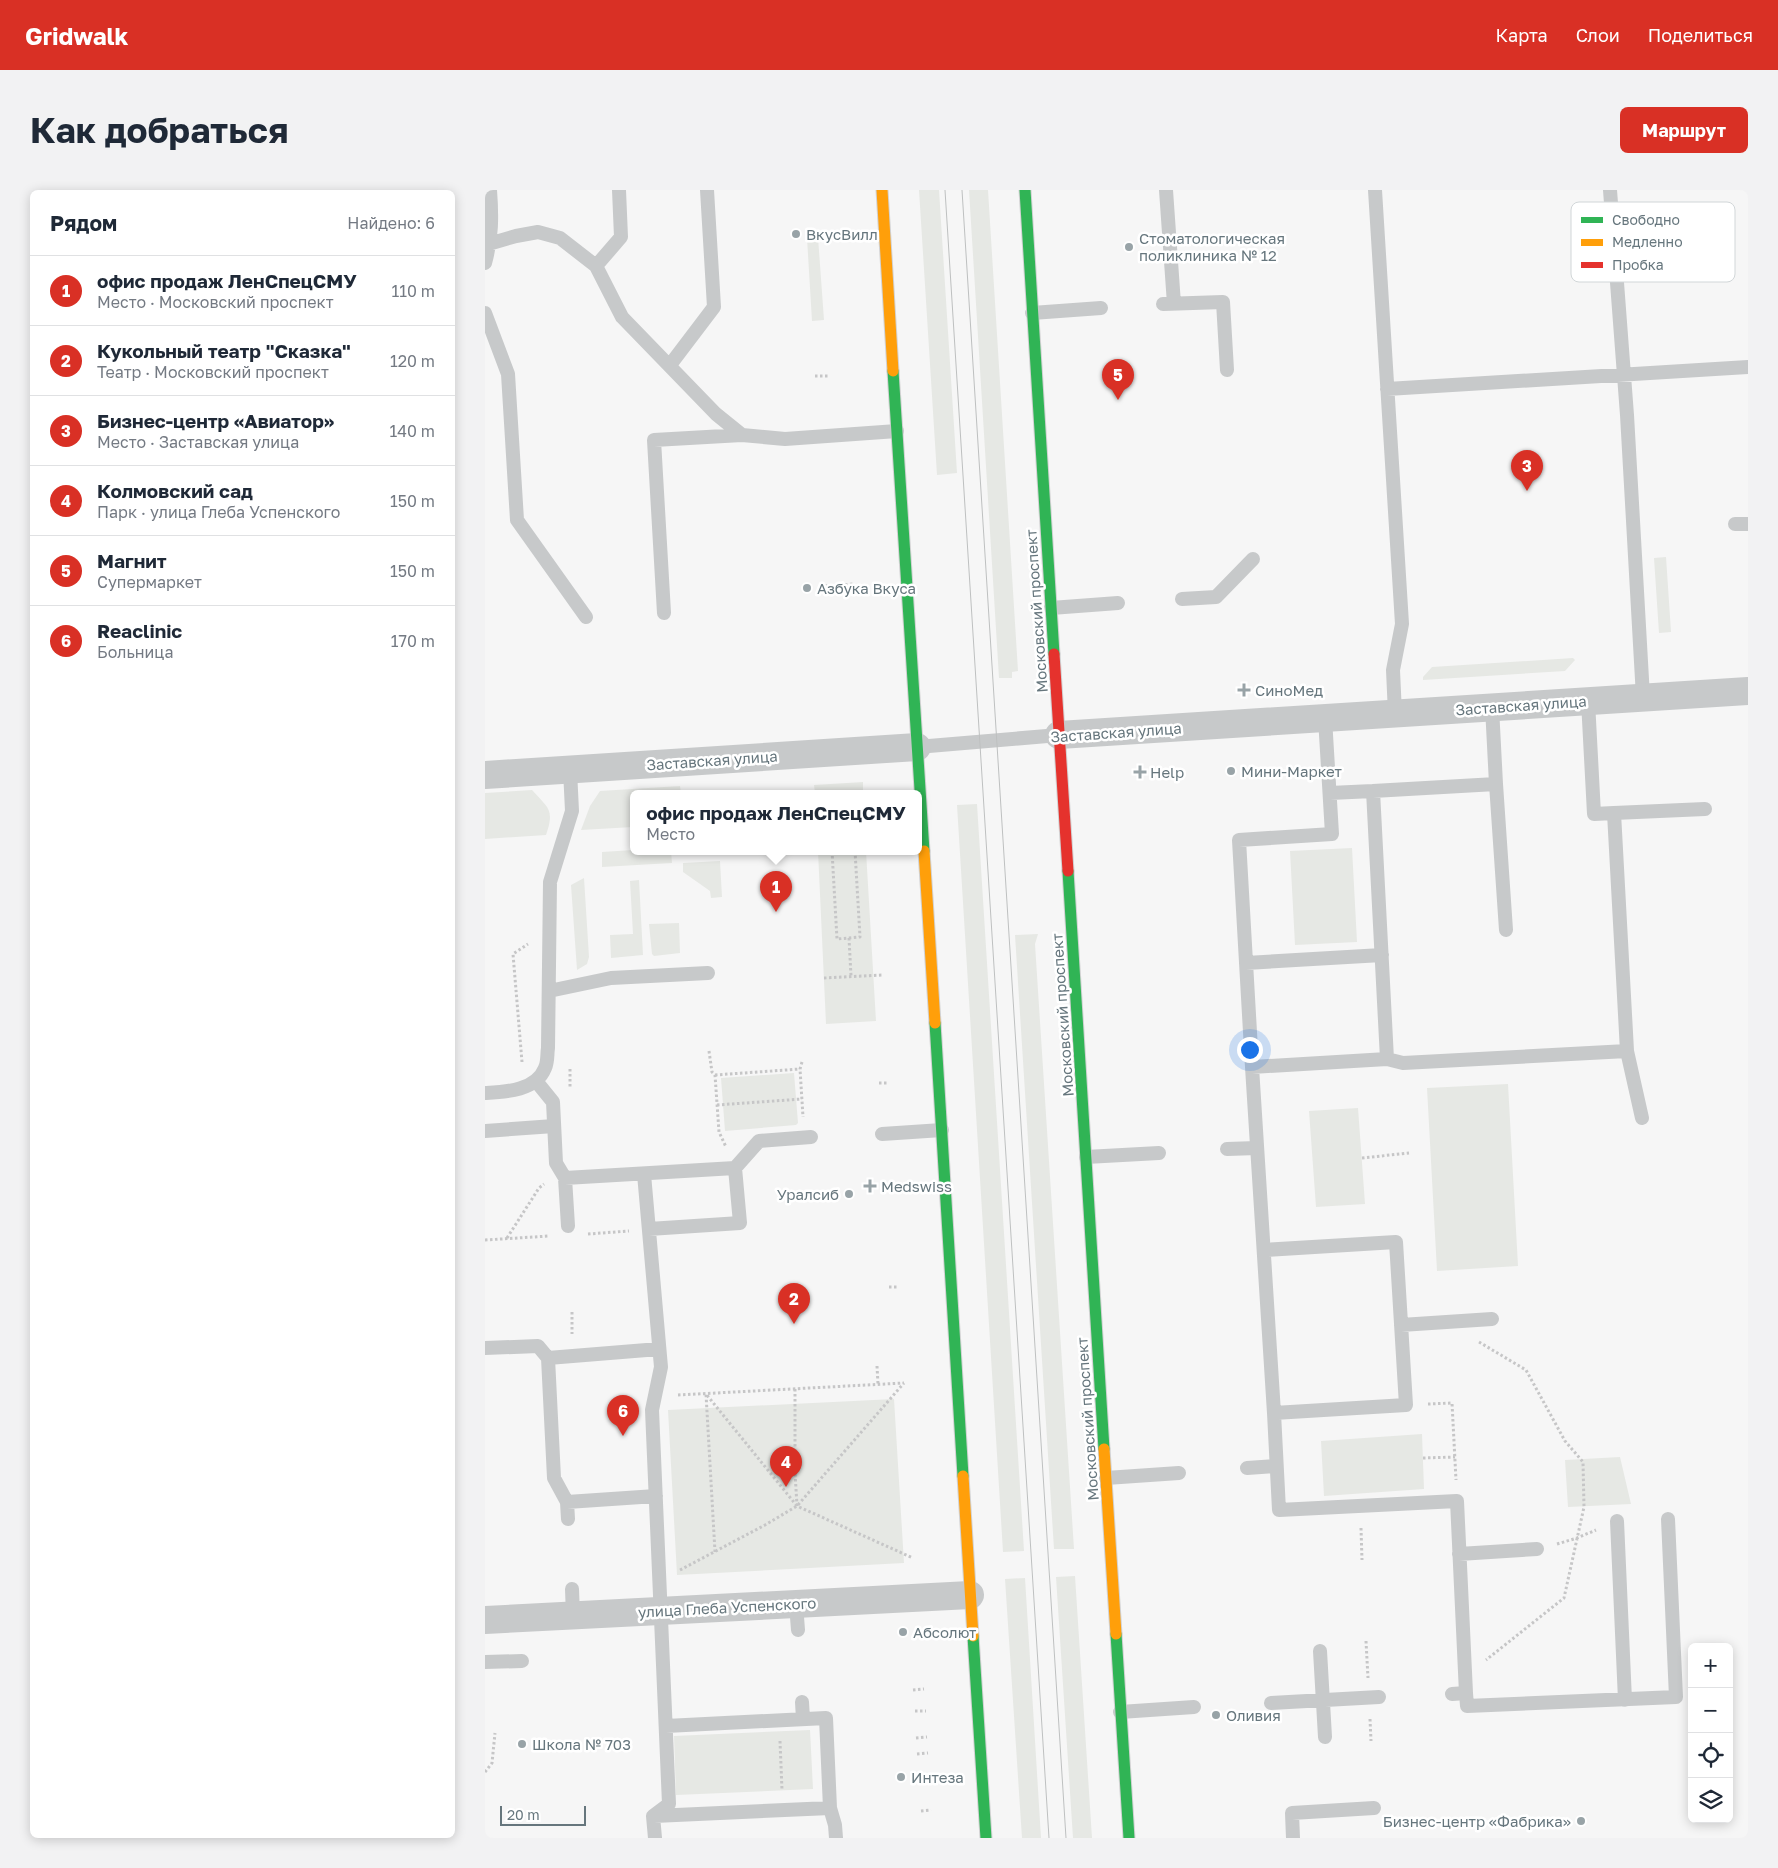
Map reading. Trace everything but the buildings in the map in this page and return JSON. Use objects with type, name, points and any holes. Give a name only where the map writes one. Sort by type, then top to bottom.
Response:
[{"type":"main road","points":[[882,190],[920,790]]},
{"type":"main road","name":"Московский проспект","points":[[1025,190],[1129,1838]]},
{"type":"main road","points":[[922,824],[986,1838]]},
{"type":"street","name":"Заставская улица","points":[[1059,736],[1748,691]]},
{"type":"street","name":"Заставская улица","points":[[485,775],[917,747]]},
{"type":"street","name":"улица Глеба Успенского","points":[[485,1620],[661,1611],[797,1617],[970,1595]]},
{"type":"lane","points":[[485,263],[493,221],[491,190]]},
{"type":"lane","points":[[596,266],[621,237],[619,190]]},
{"type":"lane","points":[[670,365],[714,307],[707,190]]},
{"type":"lane","points":[[1167,190],[1168,304],[1223,302],[1227,370]]},
{"type":"lane","points":[[1375,190],[1402,624],[1393,670],[1395,714]]},
{"type":"lane","points":[[488,244],[537,232],[560,238],[596,266],[622,317],[717,414],[742,436]]},
{"type":"lane","points":[[1617,282],[1643,697]]},
{"type":"lane","points":[[1032,312],[1101,308]]},
{"type":"lane","points":[[485,313],[508,374],[517,520],[586,618]]},
{"type":"lane","points":[[1387,389],[1748,367]]},
{"type":"lane","points":[[664,613],[654,440],[742,436],[785,439],[897,431]]},
{"type":"lane","points":[[1183,599],[1216,597],[1253,559]]},
{"type":"lane","points":[[1051,608],[1118,603]]},
{"type":"lane","points":[[1588,701],[1593,814],[1705,809]]},
{"type":"lane","points":[[1492,707],[1506,930]]},
{"type":"lane","points":[[1325,718],[1332,834],[1239,840],[1279,1510],[1457,1500],[1467,1706],[1677,1697],[1668,1519]]},
{"type":"lane","name":"Заставская улица","points":[[917,747],[1059,736]]},
{"type":"lane","points":[[485,1093],[516,1090],[536,1081],[545,1068],[549,991],[550,882],[572,811],[570,770]]},
{"type":"lane","points":[[1330,793],[1496,784]]},
{"type":"lane","points":[[1373,791],[1387,1059]]},
{"type":"lane","points":[[1614,813],[1627,1051],[1642,1118]]},
{"type":"lane","points":[[1246,963],[1382,955]]},
{"type":"lane","points":[[549,991],[611,978],[708,973]]},
{"type":"lane","points":[[1252,1067],[1387,1059],[1403,1063],[1627,1051]]},
{"type":"lane","points":[[536,1081],[553,1102],[556,1162],[562,1174],[568,1226]]},
{"type":"lane","points":[[485,1130],[554,1126]]},
{"type":"lane","points":[[882,1134],[942,1130]]},
{"type":"lane","points":[[562,1174],[644,1174],[735,1168],[759,1142],[807,1138]]},
{"type":"lane","points":[[1227,1149],[1257,1148]]},
{"type":"lane","points":[[1086,1157],[1159,1153]]},
{"type":"lane","points":[[649,1229],[740,1223],[735,1168]]},
{"type":"lane","points":[[644,1174],[661,1367],[652,1410],[669,1804],[653,1816]]},
{"type":"lane","points":[[1264,1250],[1396,1242],[1406,1405],[1274,1413]]},
{"type":"lane","points":[[1401,1325],[1492,1319]]},
{"type":"lane","points":[[485,1348],[538,1346],[549,1358],[554,1478],[567,1502],[568,1518]]},
{"type":"lane","points":[[549,1358],[659,1350]]},
{"type":"lane","points":[[1247,1468],[1277,1466]]},
{"type":"lane","points":[[1106,1478],[1179,1473]]},
{"type":"lane","points":[[567,1502],[656,1496]]},
{"type":"lane","points":[[1617,1521],[1625,1700]]},
{"type":"lane","points":[[1459,1554],[1537,1549]]},
{"type":"lane","points":[[572,1589],[573,1616]]},
{"type":"lane","points":[[1320,1651],[1325,1737]]},
{"type":"lane","points":[[485,1662],[522,1660]]},
{"type":"lane","points":[[1452,1694],[1466,1693]]},
{"type":"lane","points":[[1271,1703],[1379,1697]]},
{"type":"lane","points":[[802,1702],[803,1719]]},
{"type":"lane","points":[[1121,1712],[1195,1708]]},
{"type":"lane","points":[[666,1726],[826,1718],[830,1808],[835,1825],[836,1838]]},
{"type":"lane","points":[[653,1816],[830,1808]]},
{"type":"lane","points":[[1293,1838],[1292,1813],[1375,1808]]},
{"type":"lane","points":[[653,1816],[655,1838]]},
{"type":"path","points":[[815,376],[828,376]]},
{"type":"path","points":[[825,586],[855,584]]},
{"type":"path","points":[[833,855],[837,939],[859,937],[855,855]]},
{"type":"path","points":[[849,938],[851,976]]},
{"type":"path","points":[[533,941],[513,954],[523,1065],[536,1081]]},
{"type":"path","points":[[824,978],[883,975]]},
{"type":"path","points":[[709,1051],[712,1072],[715,1076],[719,1132],[735,1168]]},
{"type":"path","points":[[802,1062],[800,1069],[807,1138]]},
{"type":"path","points":[[715,1076],[800,1069]]},
{"type":"path","points":[[879,1083],[889,1083]]},
{"type":"path","points":[[717,1105],[802,1099]]},
{"type":"path","points":[[1362,1158],[1409,1152]]},
{"type":"path","points":[[507,1238],[539,1188],[562,1174]]},
{"type":"path","points":[[889,1287],[899,1287]]},
{"type":"path","points":[[1445,1322],[1526,1370],[1565,1441],[1583,1462],[1583,1507],[1564,1598],[1465,1675]]},
{"type":"path","points":[[877,1366],[878,1384]]},
{"type":"path","points":[[683,1568],[797,1506],[904,1383],[700,1394]]},
{"type":"path","points":[[795,1389],[797,1506]]},
{"type":"path","points":[[706,1394],[797,1506],[913,1558]]},
{"type":"path","points":[[706,1394],[715,1552]]},
{"type":"path","points":[[1406,1405],[1452,1403],[1457,1500]]},
{"type":"path","points":[[1423,1458],[1455,1457]]},
{"type":"path","points":[[1359,1505],[1362,1560]]},
{"type":"path","points":[[1537,1549],[1577,1538],[1617,1521]]},
{"type":"path","points":[[913,1690],[924,1689]]},
{"type":"path","points":[[915,1711],[925,1710]]},
{"type":"path","points":[[779,1720],[783,1810]]},
{"type":"path","points":[[485,1772],[492,1763],[495,1733]]},
{"type":"path","points":[[916,1738],[927,1737]]},
{"type":"path","points":[[917,1754],[928,1753]]},
{"type":"path","points":[[921,1811],[931,1810]]},
{"type":"shaded area","points":[[919,190],[939,190],[957,473],[937,475]]},
{"type":"shaded area","points":[[969,190],[988,190],[1018,671],[1012,672],[1012,678],[999,678]]},
{"type":"shaded area","points":[[818,237],[824,320],[812,321],[807,238]]},
{"type":"shaded area","points":[[1666,557],[1671,632],[1659,633],[1654,558]]},
{"type":"shaded area","points":[[1573,658],[1575,660],[1565,671],[1423,680],[1423,677],[1432,667]]},
{"type":"shaded area","points":[[863,782],[863,790],[815,790],[814,785]]},
{"type":"shaded area","points":[[680,786],[681,790],[630,790],[630,827],[581,830],[590,806],[600,791]]},
{"type":"shaded area","points":[[532,790],[546,805],[550,814],[546,835],[485,839],[485,793]]},
{"type":"shaded area","points":[[977,804],[1024,1551],[1003,1552],[957,805]]},
{"type":"shaded area","points":[[1352,848],[1357,942],[1295,945],[1290,851]]},
{"type":"shaded area","points":[[630,850],[630,855],[671,855],[672,863],[602,867],[602,852]]},
{"type":"shaded area","points":[[818,855],[866,855],[876,1021],[826,1024]]},
{"type":"shaded area","points":[[720,861],[722,897],[711,898],[710,891],[683,872],[683,863]]},
{"type":"shaded area","points":[[584,878],[589,957],[587,964],[577,970],[571,885]]},
{"type":"shaded area","points":[[639,880],[643,955],[611,958],[610,935],[633,934],[630,881]]},
{"type":"shaded area","points":[[679,923],[680,953],[654,956],[652,954],[649,924]]},
{"type":"shaded area","points":[[1038,934],[1035,944],[1074,1549],[1054,1549],[1015,935]]},
{"type":"shaded area","points":[[794,1073],[798,1123],[796,1125],[725,1131],[721,1078]]},
{"type":"shaded area","points":[[1508,1084],[1518,1266],[1437,1271],[1427,1088]]},
{"type":"shaded area","points":[[1358,1108],[1365,1204],[1316,1207],[1309,1111]]},
{"type":"shaded area","points":[[894,1399],[904,1563],[677,1575],[668,1410]]},
{"type":"shaded area","points":[[1422,1434],[1424,1489],[1324,1496],[1321,1441]]},
{"type":"shaded area","points":[[1620,1457],[1631,1504],[1568,1507],[1565,1460]]},
{"type":"shaded area","points":[[1075,1576],[1092,1838],[1073,1838],[1056,1577]]},
{"type":"shaded area","points":[[1025,1578],[1041,1838],[1022,1838],[1005,1579]]},
{"type":"shaded area","points":[[810,1730],[813,1789],[676,1795],[674,1736]]},
{"type":"tram line","points":[[945,190],[1049,1838]]},
{"type":"tram line","points":[[962,190],[1066,1838]]},
{"type":"traffic: fast","points":[[1025,190],[1054,654]]},
{"type":"traffic: fast","points":[[893,371],[920,790]]},
{"type":"traffic: fast","points":[[922,820],[924,851]]},
{"type":"traffic: fast","points":[[1068,871],[1104,1449]]},
{"type":"traffic: fast","points":[[935,1023],[963,1476]]},
{"type":"traffic: fast","points":[[1116,1634],[1129,1838]]},
{"type":"traffic: fast","points":[[973,1636],[986,1838]]},
{"type":"traffic: slow","points":[[882,190],[893,371]]},
{"type":"traffic: slow","points":[[924,851],[935,1023]]},
{"type":"traffic: slow","points":[[1104,1449],[1116,1634]]},
{"type":"traffic: slow","points":[[963,1476],[973,1636]]},
{"type":"traffic: jam","points":[[1054,654],[1068,871]]},
{"type":"place","name":"ВкусВилл","points":[[796,234]]},
{"type":"place","name":"Стоматологическая поликлиника № 12","points":[[1129,247]]},
{"type":"place","name":"Магнит","points":[[1118,400]]},
{"type":"place","name":"Бизнес-центр «Авиатор»","points":[[1527,491]]},
{"type":"place","name":"Азбука Вкуса","points":[[807,588]]},
{"type":"place","name":"СиноМед","points":[[1244,690]]},
{"type":"place","name":"Мини-Маркет","points":[[1231,771]]},
{"type":"place","name":"Help","points":[[1140,772]]},
{"type":"place","name":"офис продаж ЛенСпецСМУ","points":[[776,912]]},
{"type":"place","name":"Medswiss","points":[[870,1186]]},
{"type":"place","name":"Уралсиб","points":[[849,1194]]},
{"type":"place","name":"Кукольный театр \"Сказка\"","points":[[794,1324]]},
{"type":"place","name":"Reaclinic","points":[[623,1436]]},
{"type":"place","name":"Колмовский сад","points":[[786,1487]]},
{"type":"place","name":"Абсолют","points":[[903,1632]]},
{"type":"place","name":"Оливия","points":[[1216,1715]]},
{"type":"place","name":"Школа № 703","points":[[522,1744]]},
{"type":"place","name":"Интеза","points":[[901,1777]]},
{"type":"place","name":"Бизнес-центр «Фабрика»","points":[[1581,1821]]}]
